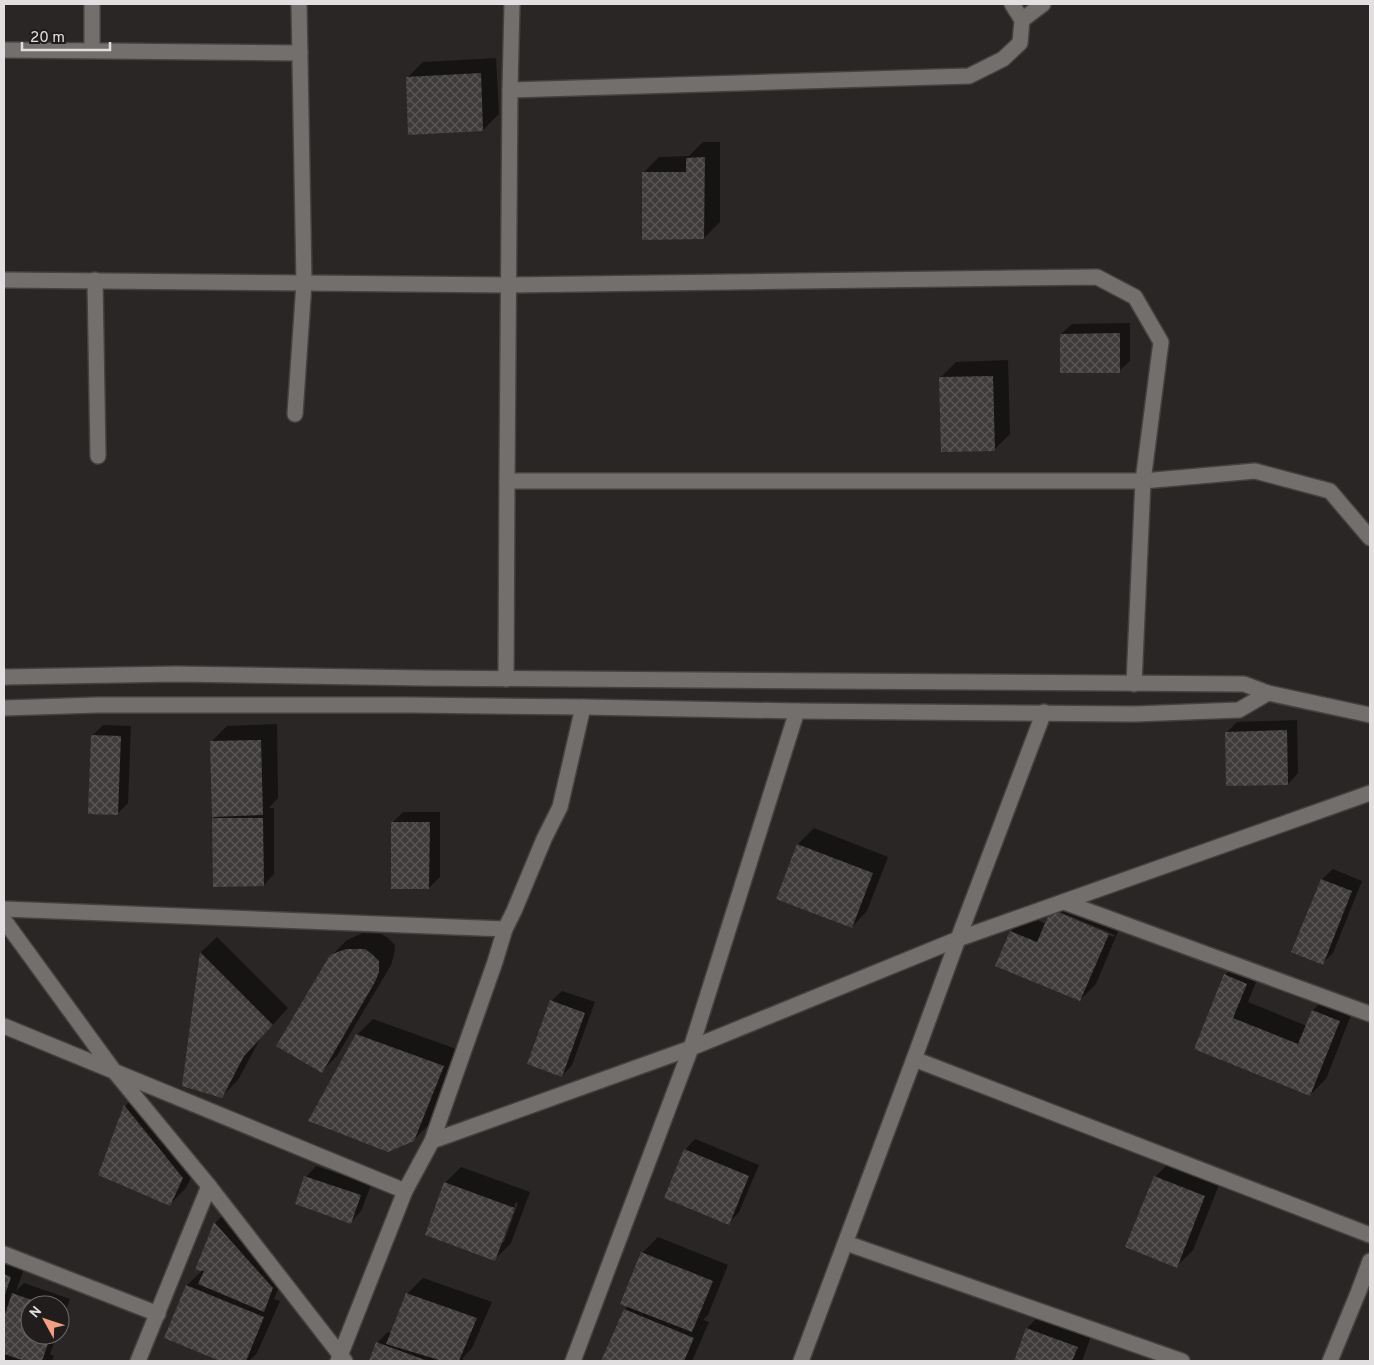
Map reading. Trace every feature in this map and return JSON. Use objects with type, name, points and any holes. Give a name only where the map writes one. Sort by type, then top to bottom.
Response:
[{"type":"street","points":[[92,4],[92,50]]},
{"type":"street","points":[[295,414],[304,283],[299,4]]},
{"type":"street","points":[[506,679],[512,4]]},
{"type":"street","points":[[510,90],[969,76],[1003,59],[1020,43],[1022,20],[1012,4]]},
{"type":"street","points":[[1022,20],[1043,4]]},
{"type":"street","points":[[4,50],[300,53]]},
{"type":"street","points":[[4,280],[509,285],[1097,276],[1134,297],[1161,342],[1143,481],[1134,684]]},
{"type":"street","points":[[95,280],[98,456]]},
{"type":"street","points":[[507,481],[1143,481],[1255,471],[1330,491],[1370,538]]},
{"type":"street","points":[[4,677],[176,674],[506,679],[1244,684],[1268,693],[1370,715]]},
{"type":"street","points":[[4,708],[97,705],[412,705],[1135,714],[1239,710],[1268,693]]},
{"type":"street","points":[[341,1359],[405,1191],[432,1141],[505,929],[560,807],[583,707]]},
{"type":"street","points":[[573,1361],[691,1048],[796,711]]},
{"type":"street","points":[[801,1361],[1044,712]]},
{"type":"street","points":[[432,1141],[691,1048],[958,939],[1370,793]]},
{"type":"street","points":[[1064,902],[1370,1014]]},
{"type":"street","points":[[4,909],[505,929]]},
{"type":"street","points":[[4,920],[114,1071],[209,1186],[341,1359]]},
{"type":"street","points":[[4,1026],[405,1191]]},
{"type":"street","points":[[914,1059],[1370,1235]]},
{"type":"street","points":[[138,1361],[209,1186]]},
{"type":"street","points":[[846,1243],[1182,1361]]},
{"type":"street","points":[[4,1254],[158,1314]]},
{"type":"street","points":[[1330,1361],[1364,1295],[1370,1261]]},
{"type":"building","points":[[481,73],[483,131],[408,135],[406,77]]},
{"type":"building","points":[[705,157],[704,239],[642,240],[642,172],[686,172],[686,158]]},
{"type":"building","points":[[1120,333],[1120,373],[1060,373],[1060,334]]},
{"type":"building","points":[[993,376],[995,451],[941,452],[939,377]]},
{"type":"building","points":[[1287,730],[1288,785],[1226,786],[1225,732]]},
{"type":"building","points":[[91,735],[121,736],[118,815],[88,814]]},
{"type":"building","points":[[261,740],[263,815],[212,817],[210,741]]},
{"type":"building","points":[[212,818],[263,818],[264,886],[213,887]]},
{"type":"building","points":[[391,822],[430,822],[429,889],[391,889]]},
{"type":"building","points":[[797,844],[873,873],[852,928],[776,899]]},
{"type":"building","points":[[1321,879],[1352,891],[1323,965],[1291,952]]},
{"type":"building","points":[[1051,909],[1109,934],[1080,1001],[995,966],[1010,931],[1037,942]]},
{"type":"building","points":[[346,949],[365,949],[379,961],[379,972],[322,1073],[276,1046],[330,955]]},
{"type":"building","points":[[200,952],[273,1025],[244,1056],[222,1098],[182,1086]]},
{"type":"building","points":[[1224,974],[1247,984],[1233,1018],[1298,1044],[1312,1010],[1340,1021],[1310,1096],[1194,1049]]},
{"type":"building","points":[[550,1000],[585,1013],[562,1077],[527,1064]]},
{"type":"building","points":[[356,1034],[444,1066],[414,1141],[388,1152],[308,1121]]},
{"type":"building","points":[[124,1105],[183,1178],[170,1206],[98,1175]]},
{"type":"building","points":[[684,1149],[749,1176],[729,1225],[664,1198]]},
{"type":"building","points":[[304,1176],[361,1195],[351,1224],[295,1204]]},
{"type":"building","points":[[1154,1176],[1205,1196],[1177,1268],[1125,1247]]},
{"type":"building","points":[[444,1182],[515,1208],[495,1261],[425,1235]]},
{"type":"building","points":[[214,1222],[273,1288],[264,1312],[198,1284],[204,1271],[195,1270]]},
{"type":"building","points":[[641,1252],[713,1281],[692,1332],[620,1304]]},
{"type":"building","points":[[4,1274],[11,1277],[4,1298]]},
{"type":"building","points":[[186,1285],[264,1317],[246,1361],[220,1361],[164,1338]]},
{"type":"building","points":[[12,1293],[20,1296],[20,1345],[48,1345],[42,1361],[25,1361],[4,1354],[4,1317]]},
{"type":"building","points":[[406,1293],[477,1318],[459,1361],[442,1361],[386,1344]]},
{"type":"building","points":[[624,1309],[694,1338],[684,1361],[601,1361]]},
{"type":"building","points":[[1026,1328],[1078,1347],[1072,1361],[1014,1361]]},
{"type":"building","points":[[376,1342],[428,1361],[369,1361]]}]
